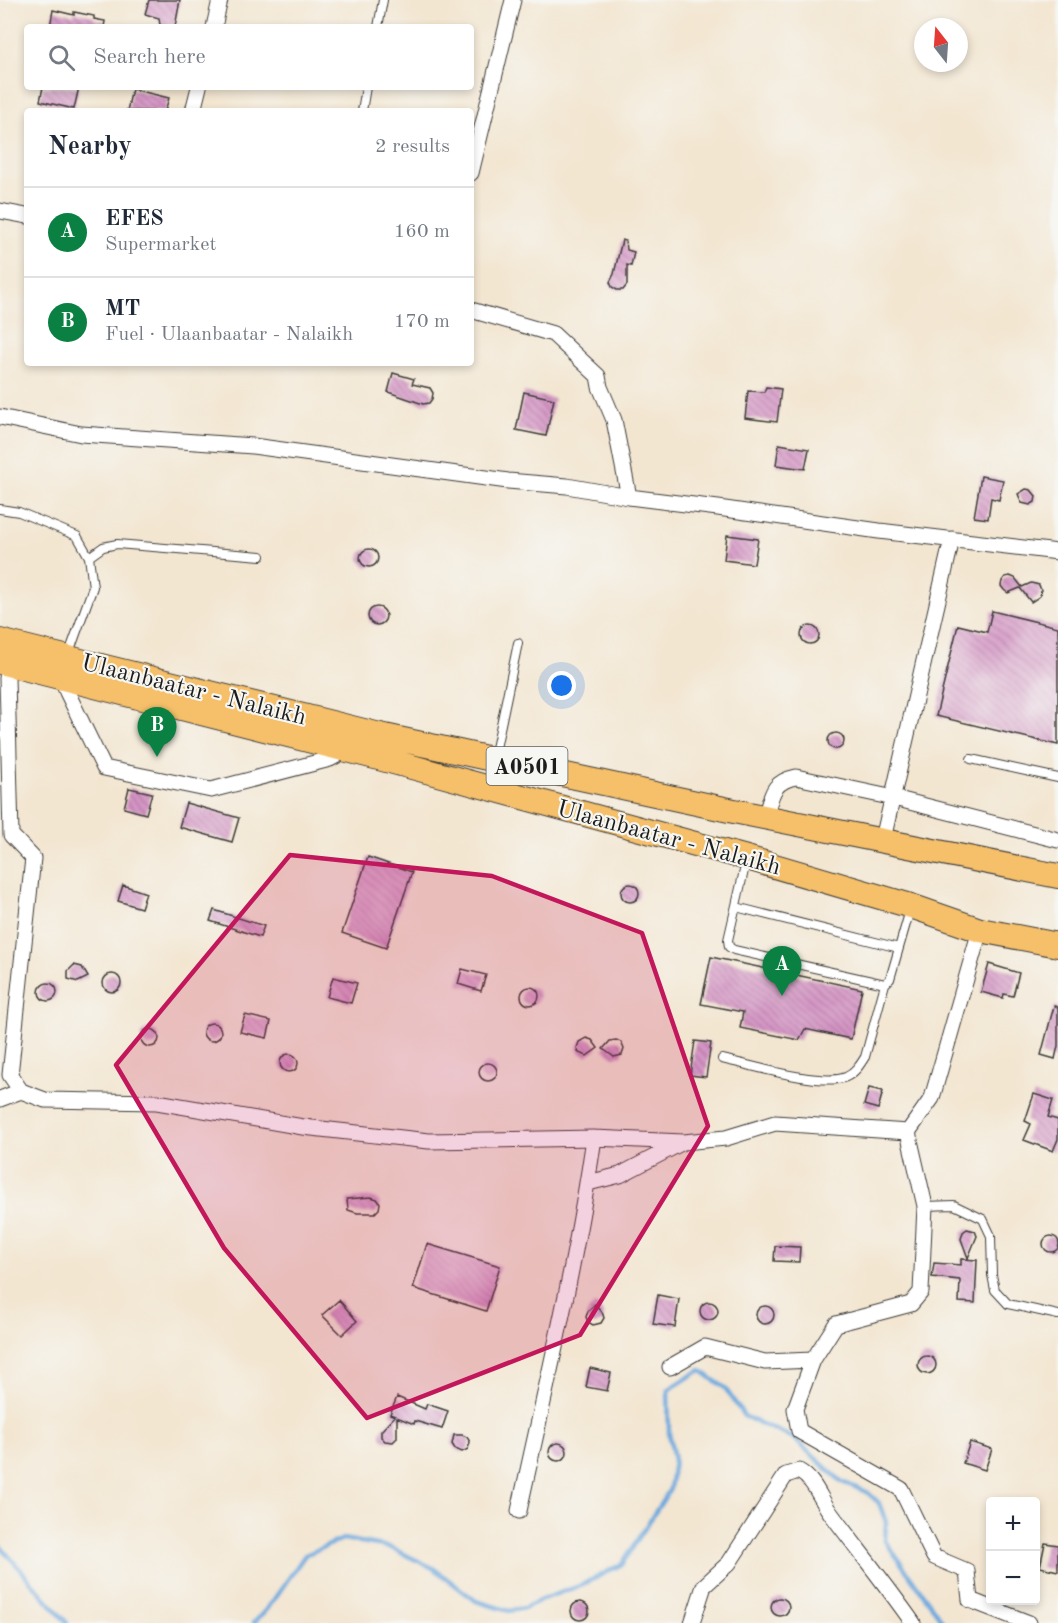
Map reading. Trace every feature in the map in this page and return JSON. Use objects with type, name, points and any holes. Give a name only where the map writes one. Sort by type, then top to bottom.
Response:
[{"type":"highway","name":"Ulaanbaatar - Nalaikh","points":[[0,642],[65,668],[345,751],[747,858],[911,906],[980,930],[1052,939]]},
{"type":"highway","name":"Ulaanbaatar - Nalaikh","points":[[5,663],[65,668],[765,817],[1058,876]]},
{"type":"street","points":[[215,24],[220,0]]},
{"type":"street","points":[[474,161],[513,0]]},
{"type":"street","points":[[195,108],[199,90]]},
{"type":"street","points":[[0,211],[24,215]]},
{"type":"street","points":[[474,311],[553,334],[598,376],[600,387],[614,420],[629,497]]},
{"type":"street","points":[[0,417],[81,434],[253,446],[1058,552]]},
{"type":"street","points":[[883,839],[952,539]]},
{"type":"street","points":[[5,663],[11,835],[33,858],[10,1075],[21,1091],[45,1100],[157,1102],[303,1127],[429,1141],[594,1138],[683,1142],[726,1138],[776,1123],[908,1132]]},
{"type":"street","points":[[65,668],[67,692],[104,768],[211,790],[330,759],[345,751]]},
{"type":"street","points":[[765,817],[774,787],[784,779],[796,777],[894,798],[1058,840]]},
{"type":"street","points":[[980,930],[932,1098],[908,1132],[926,1206],[921,1292],[911,1304],[836,1324],[813,1360],[795,1409],[799,1431],[901,1490],[934,1557],[967,1571],[970,1600],[1029,1623]]},
{"type":"street","points":[[0,1099],[21,1091]]},
{"type":"street","points":[[519,1511],[571,1275],[594,1138]]},
{"type":"street","points":[[588,1184],[620,1175],[683,1142]]},
{"type":"street","points":[[670,1367],[705,1347],[765,1362],[813,1360]]},
{"type":"street","points":[[692,1623],[704,1586],[729,1563],[786,1474],[799,1471],[809,1477],[830,1513],[881,1577],[913,1623]]},
{"type":"lane","points":[[379,24],[383,0]]},
{"type":"lane","points":[[362,108],[366,90]]},
{"type":"lane","points":[[0,508],[19,512],[77,536],[89,557],[93,587],[65,668]]},
{"type":"lane","points":[[89,557],[103,548],[117,544],[261,556]]},
{"type":"lane","points":[[494,759],[518,643]]},
{"type":"lane","points":[[971,759],[1058,778]]},
{"type":"lane","points":[[747,858],[728,940],[729,946],[734,950],[885,984]]},
{"type":"lane","points":[[722,1059],[822,1081],[848,1077],[859,1067],[865,1057],[885,984],[890,980],[911,906]]},
{"type":"lane","points":[[736,907],[899,948]]},
{"type":"lane","points":[[926,1206],[954,1205],[983,1219],[991,1236],[992,1275],[995,1290],[1008,1304],[1058,1315]]},
{"type":"highlighted area","points":[[290,855],[492,876],[642,933],[708,1126],[580,1335],[367,1418],[224,1248],[116,1065]]},
{"type":"building","points":[[149,0],[180,0],[176,24],[160,24],[159,18],[145,14]]},
{"type":"building","points":[[53,10],[74,15],[74,12],[94,16],[94,19],[105,21],[104,24],[51,24]]},
{"type":"building","points":[[42,90],[78,90],[74,108],[40,101]]},
{"type":"building","points":[[132,90],[169,98],[166,108],[128,108]]},
{"type":"building","points":[[622,240],[626,241],[627,250],[634,252],[631,266],[627,265],[627,285],[623,290],[617,290],[610,282]]},
{"type":"building","points":[[393,373],[414,379],[412,384],[430,388],[433,393],[432,399],[429,403],[423,404],[388,392]]},
{"type":"building","points":[[766,387],[781,389],[777,422],[745,418],[748,391],[764,392]]},
{"type":"building","points":[[524,392],[554,399],[546,436],[516,430]]},
{"type":"building","points":[[779,444],[809,449],[805,469],[776,465]]},
{"type":"building","points":[[981,476],[1003,480],[999,500],[991,498],[988,519],[974,517]]},
{"type":"building","points":[[1026,489],[1031,490],[1036,496],[1035,502],[1030,505],[1022,503],[1018,494]]},
{"type":"building","points":[[727,535],[758,539],[754,564],[724,560]]},
{"type":"building","points":[[369,549],[375,552],[378,558],[375,564],[369,567],[363,564],[360,558],[363,552]]},
{"type":"building","points":[[1005,577],[1015,578],[1022,587],[1031,583],[1039,585],[1040,596],[1031,602],[1020,588],[1008,593],[1001,586]]},
{"type":"building","points":[[377,607],[383,610],[386,616],[383,622],[377,625],[371,622],[368,616],[371,610]]},
{"type":"building","points":[[992,611],[1058,627],[1058,745],[936,716],[958,625],[987,632]]},
{"type":"building","points":[[810,626],[816,629],[819,635],[816,641],[810,644],[804,641],[801,635],[804,629]]},
{"type":"building","points":[[833,733],[839,733],[844,741],[842,747],[833,749],[828,744],[828,738]]},
{"type":"building","points":[[129,788],[152,793],[146,814],[124,808]]},
{"type":"building","points":[[186,803],[239,818],[232,842],[179,827]]},
{"type":"building","points":[[368,857],[412,872],[386,948],[342,933]]},
{"type":"building","points":[[630,884],[636,887],[639,893],[636,899],[630,902],[624,899],[621,893],[624,887]]},
{"type":"building","points":[[123,885],[146,893],[141,908],[118,901]]},
{"type":"building","points":[[214,910],[264,926],[260,937],[210,921]]},
{"type":"building","points":[[711,957],[862,989],[851,1039],[805,1029],[799,1040],[740,1028],[743,1012],[701,1004]]},
{"type":"building","points":[[989,964],[1019,973],[1013,996],[1004,994],[1003,998],[981,992]]},
{"type":"building","points":[[74,965],[82,967],[88,977],[78,982],[68,979],[68,971]]},
{"type":"building","points":[[462,969],[486,975],[481,991],[458,984]]},
{"type":"building","points":[[112,974],[118,977],[121,983],[118,989],[112,992],[106,989],[103,983],[106,977]]},
{"type":"building","points":[[333,977],[357,983],[351,1003],[327,997]]},
{"type":"building","points":[[48,983],[54,986],[57,992],[54,998],[48,1001],[42,998],[39,992],[42,986]]},
{"type":"building","points":[[530,987],[536,990],[539,996],[536,1002],[530,1005],[524,1002],[521,996],[524,990]]},
{"type":"building","points":[[1054,1006],[1058,1007],[1058,1046],[1055,1059],[1041,1055]]},
{"type":"building","points":[[245,1015],[271,1021],[267,1038],[240,1032]]},
{"type":"building","points":[[212,1023],[218,1026],[221,1032],[218,1038],[212,1041],[206,1038],[203,1032],[206,1026]]},
{"type":"building","points":[[150,1029],[156,1032],[159,1038],[156,1044],[150,1047],[144,1044],[141,1038],[144,1032]]},
{"type":"building","points":[[586,1038],[592,1040],[598,1048],[587,1056],[579,1053],[577,1048],[579,1042]]},
{"type":"building","points":[[610,1041],[621,1042],[624,1049],[622,1055],[614,1057],[603,1049]]},
{"type":"building","points":[[695,1041],[711,1043],[706,1077],[690,1075]]},
{"type":"building","points":[[289,1054],[295,1057],[298,1063],[295,1069],[289,1072],[283,1069],[280,1063],[283,1057]]},
{"type":"building","points":[[488,1063],[494,1066],[497,1072],[494,1078],[488,1081],[482,1078],[479,1072],[482,1066]]},
{"type":"building","points":[[869,1088],[883,1091],[878,1109],[864,1105]]},
{"type":"building","points":[[1034,1094],[1053,1100],[1048,1117],[1058,1120],[1058,1139],[1053,1151],[1024,1140],[1031,1124],[1025,1121]]},
{"type":"building","points":[[371,1197],[380,1203],[375,1213],[357,1213],[348,1210],[347,1199]]},
{"type":"building","points":[[967,1229],[975,1231],[977,1236],[968,1258],[961,1239],[963,1232]]},
{"type":"building","points":[[1048,1236],[1054,1236],[1059,1244],[1057,1250],[1048,1252],[1043,1247],[1043,1241]]},
{"type":"building","points":[[427,1244],[500,1266],[486,1311],[413,1288]]},
{"type":"building","points":[[775,1246],[800,1247],[799,1262],[774,1261]]},
{"type":"building","points":[[961,1259],[977,1260],[975,1303],[959,1302],[960,1280],[932,1277],[934,1263],[961,1265]]},
{"type":"building","points":[[658,1295],[679,1299],[675,1327],[653,1324]]},
{"type":"building","points":[[339,1300],[357,1321],[342,1335],[322,1315]]},
{"type":"building","points":[[709,1302],[715,1305],[718,1311],[715,1317],[709,1320],[703,1317],[700,1311],[703,1305]]},
{"type":"building","points":[[595,1304],[604,1318],[601,1323],[593,1325],[586,1317]]},
{"type":"building","points":[[765,1306],[771,1309],[774,1315],[771,1321],[765,1324],[759,1321],[756,1315],[759,1309]]},
{"type":"building","points":[[927,1356],[933,1359],[936,1365],[933,1371],[927,1374],[921,1371],[918,1365],[921,1359]]},
{"type":"building","points":[[590,1368],[611,1373],[607,1391],[586,1387]]},
{"type":"building","points":[[397,1397],[425,1409],[427,1404],[448,1411],[442,1429],[415,1421],[414,1424],[397,1417],[397,1438],[393,1442],[385,1441],[381,1437],[381,1431],[395,1416],[390,1414]]},
{"type":"building","points":[[454,1435],[467,1437],[470,1442],[468,1449],[462,1452],[455,1449],[452,1444]]},
{"type":"building","points":[[970,1442],[992,1449],[985,1470],[963,1463]]},
{"type":"building","points":[[558,1443],[564,1446],[567,1452],[564,1458],[558,1461],[552,1458],[549,1452],[552,1446]]},
{"type":"building","points":[[1045,1543],[1058,1545],[1058,1571],[1040,1567]]},
{"type":"building","points":[[780,1598],[786,1601],[789,1607],[786,1613],[780,1616],[774,1613],[771,1607],[774,1601]]},
{"type":"building","points":[[580,1602],[586,1605],[589,1611],[586,1617],[580,1620],[574,1617],[571,1611],[574,1605]]},
{"type":"waterway","points":[[254,1623],[270,1605],[305,1555],[343,1539],[389,1547],[433,1568],[476,1601],[509,1611],[524,1608],[582,1585],[622,1564],[670,1489],[674,1460],[669,1433],[668,1390],[700,1370],[725,1388],[744,1416],[793,1438],[842,1482],[867,1492],[879,1503],[886,1522],[885,1541],[944,1623]]},
{"type":"waterway","points":[[0,1546],[67,1623]]},
{"type":"place","name":"MT","points":[[157,757]]},
{"type":"place","name":"EFES","points":[[782,996]]}]
